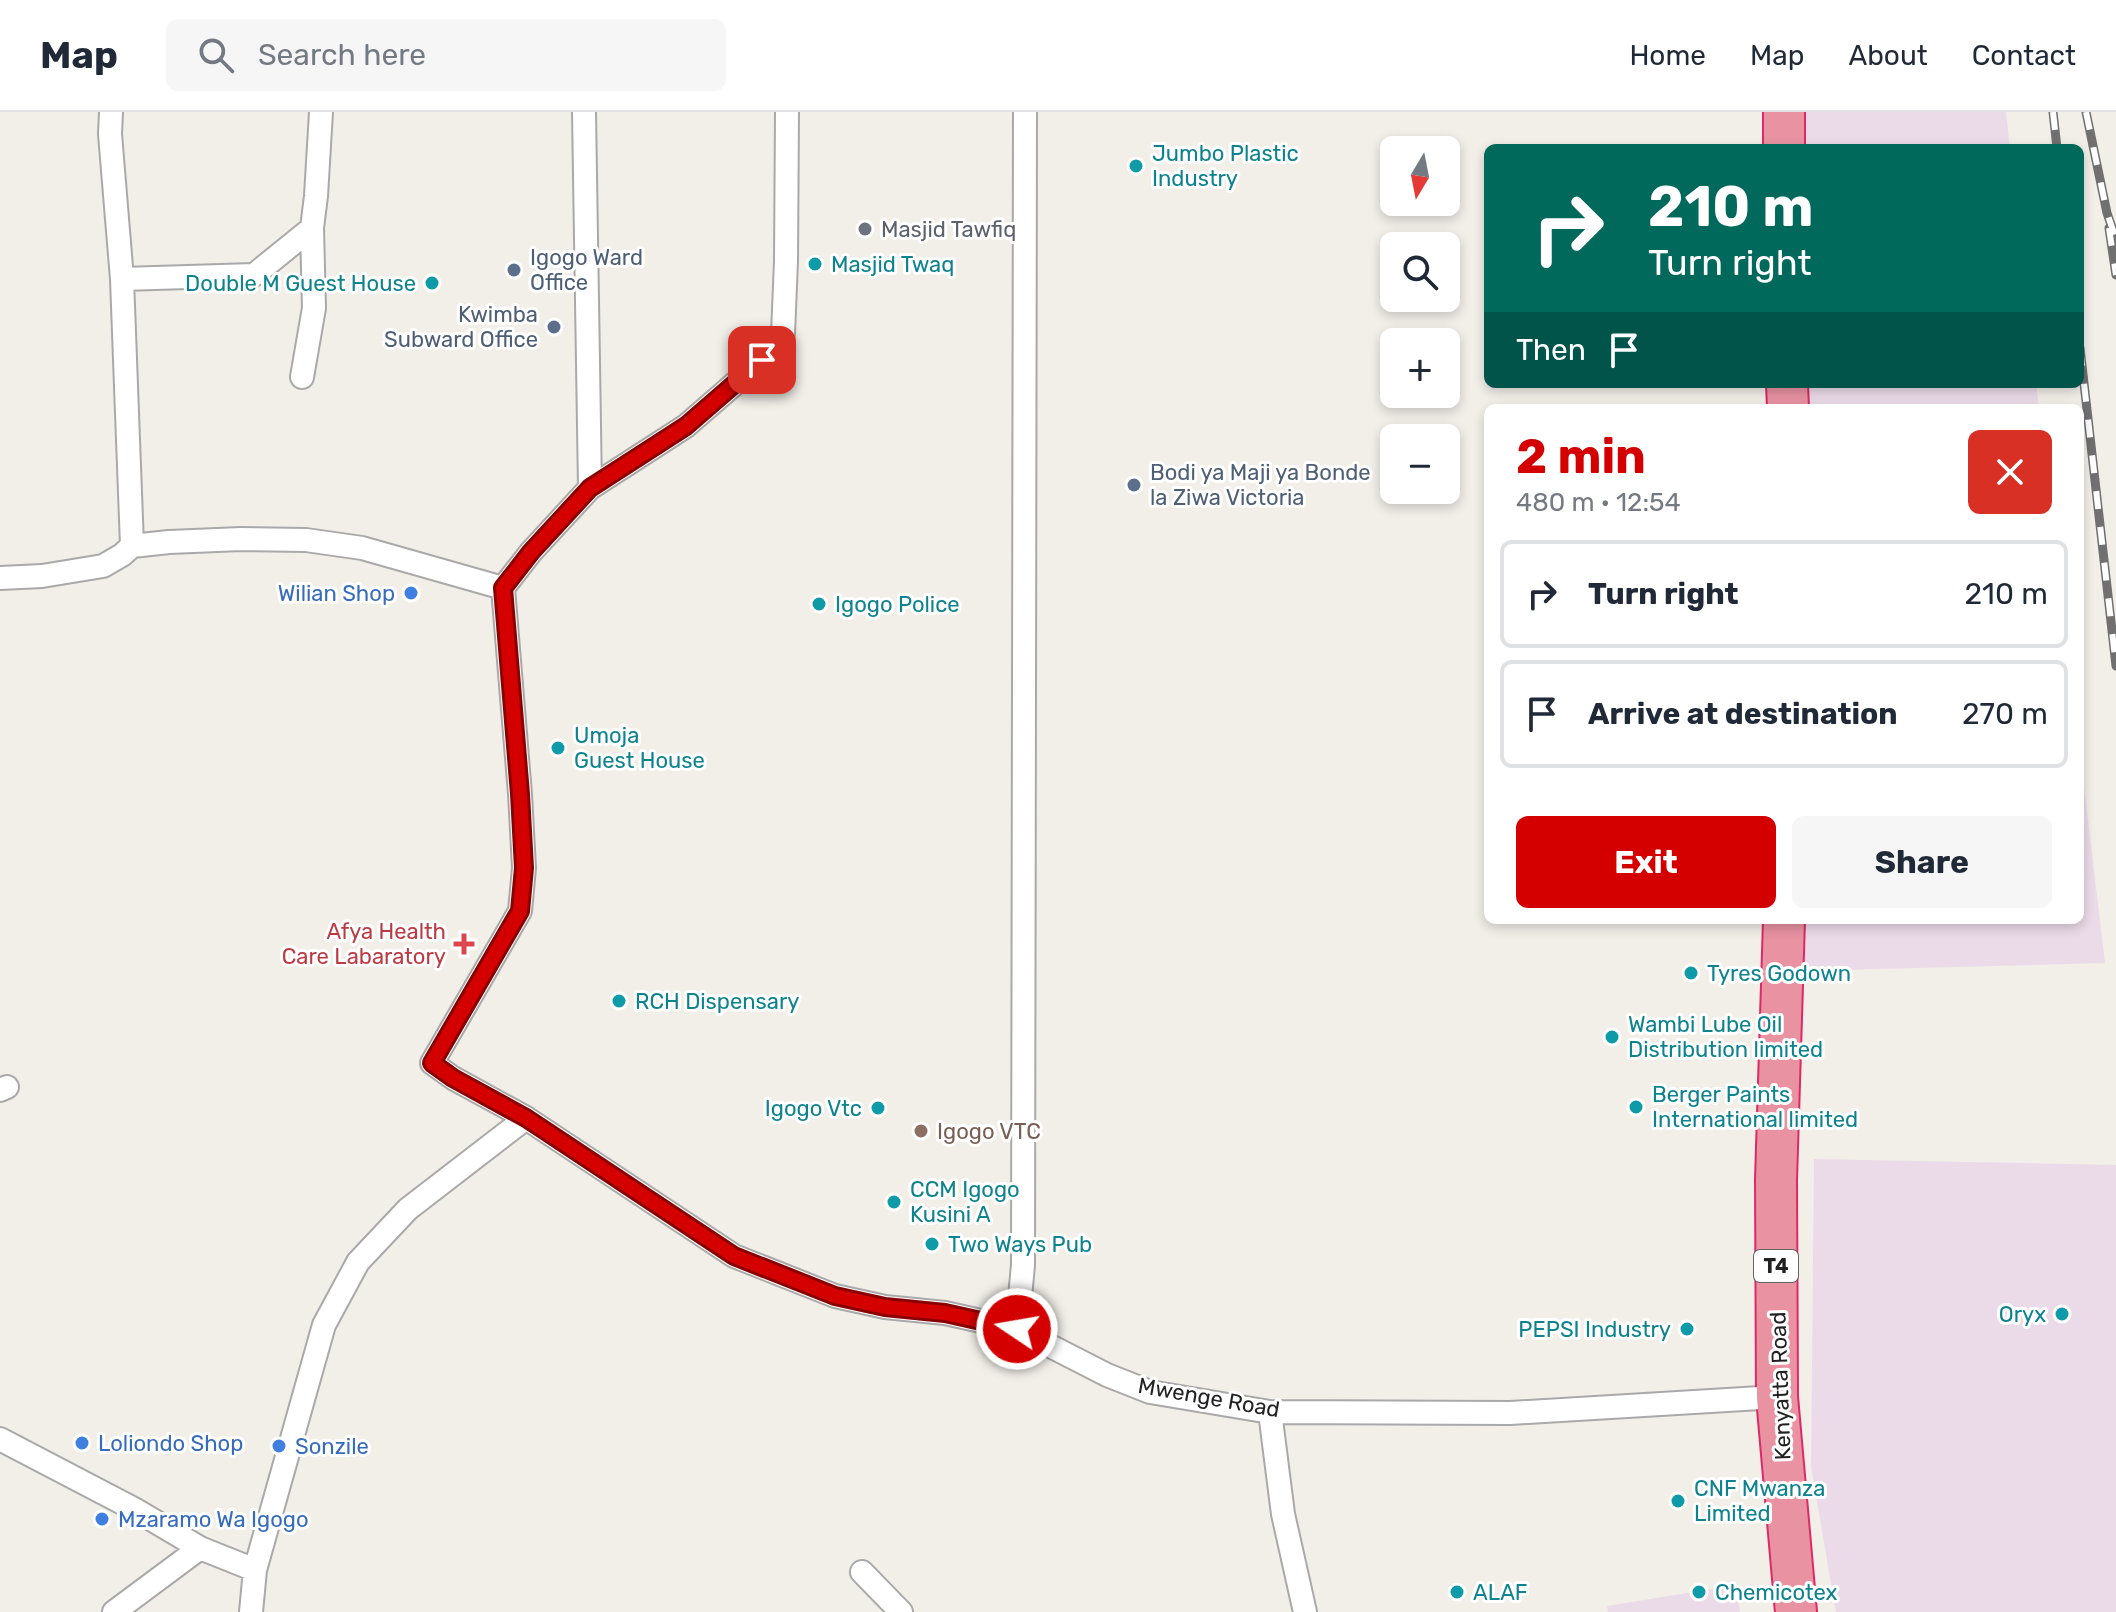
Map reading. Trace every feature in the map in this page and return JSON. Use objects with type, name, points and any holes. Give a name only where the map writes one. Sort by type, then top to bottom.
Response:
[{"type":"highway","points":[[1784,112],[1784,144]]},
{"type":"highway","name":"Kenyatta Road","points":[[1784,924],[1776,1180],[1777,1397],[1796,1612]]},
{"type":"street","points":[[111,112],[110,134],[122,279],[132,546]]},
{"type":"street","points":[[302,377],[314,308],[312,228],[321,112]]},
{"type":"street","points":[[584,112],[590,488]]},
{"type":"street","points":[[0,578],[42,576],[103,566],[132,546],[241,539],[306,540],[362,548],[503,588],[531,552],[590,488],[686,426],[762,360],[777,351],[783,334],[787,112]]},
{"type":"street","points":[[1017,1329],[1023,1265],[1025,112]]},
{"type":"street","points":[[122,279],[254,275],[312,228]]},
{"type":"street","name":"Mwenge Road","points":[[503,588],[523,838],[520,911],[432,1063],[453,1078],[526,1118],[734,1256],[835,1296],[885,1307],[945,1313],[1017,1329],[1107,1375],[1150,1392],[1270,1412],[1510,1413],[1777,1397]]},
{"type":"street","points":[[251,1612],[255,1570],[324,1325],[358,1262],[408,1209],[526,1118]]},
{"type":"street","points":[[1270,1412],[1283,1514],[1305,1612]]},
{"type":"street","points":[[0,1439],[134,1509],[200,1548],[255,1570]]},
{"type":"street","points":[[114,1612],[200,1548]]},
{"type":"street","points":[[862,1572],[901,1612]]},
{"type":"shaded area","points":[[1804,112],[2006,112],[2010,144],[1804,144]]},
{"type":"shaded area","points":[[1804,388],[2036,388],[2038,404],[1804,404]]},
{"type":"shaded area","points":[[2084,787],[2105,963],[1804,971],[1804,924],[2084,924]]},
{"type":"shaded area","points":[[1814,1159],[2116,1165],[2116,1612],[1836,1612],[1811,1467]]},
{"type":"shaded area","name":"Chemicotex","points":[[1736,1585],[1740,1612],[1608,1612],[1607,1606]]},
{"type":"railway","points":[[2053,112],[2057,144]]},
{"type":"railway","points":[[2086,112],[2107,213],[2116,239]]},
{"type":"railway","points":[[2109,228],[2116,275]]},
{"type":"railway","points":[[2084,383],[2116,666]]},
{"type":"place","name":"Jumbo Plastic Industry","points":[[1136,166]]},
{"type":"place","name":"Masjid Tawfiq","points":[[865,229]]},
{"type":"place","name":"Masjid Twaq","points":[[815,264]]},
{"type":"place","name":"Igogo Ward Office","points":[[514,270]]},
{"type":"place","name":"Double M Guest House","points":[[432,283]]},
{"type":"place","name":"Kwimba Subward Office","points":[[554,327]]},
{"type":"place","name":"Bodi ya Maji ya Bonde la Ziwa Victoria","points":[[1134,485]]},
{"type":"place","name":"Wilian Shop","points":[[411,593]]},
{"type":"place","name":"Igogo Police","points":[[819,604]]},
{"type":"place","name":"Umoja Guest House","points":[[558,748]]},
{"type":"place","name":"Afya Health Care Labaratory","points":[[464,944]]},
{"type":"place","name":"Tyres Godown","points":[[1691,973]]},
{"type":"place","name":"RCH Dispensary","points":[[619,1001]]},
{"type":"place","name":"Wambi Lube Oil Distribution limited","points":[[1612,1037]]},
{"type":"place","name":"Berger Paints International limited","points":[[1636,1107]]},
{"type":"place","name":"Igogo Vtc","points":[[878,1108]]},
{"type":"place","name":"Igogo VTC","points":[[921,1131]]},
{"type":"place","name":"CCM Igogo Kusini A","points":[[894,1202]]},
{"type":"place","name":"Two Ways Pub","points":[[932,1244]]},
{"type":"place","name":"Oryx","points":[[2062,1314]]},
{"type":"place","name":"PEPSI Industry","points":[[1687,1329]]},
{"type":"place","name":"Loliondo Shop","points":[[82,1443]]},
{"type":"place","name":"Sonzile","points":[[279,1446]]},
{"type":"place","name":"CNF Mwanza Limited","points":[[1678,1501]]},
{"type":"place","name":"Mzaramo Wa Igogo","points":[[102,1519]]},
{"type":"place","name":"ALAF","points":[[1457,1592]]},
{"type":"place","name":"Chemicotex","points":[[1699,1592]]},
{"type":"route","points":[[762,360],[686,426],[590,488],[531,552],[503,588],[524,868],[520,911],[432,1063],[526,1118],[734,1256],[835,1296],[885,1307],[945,1313],[1017,1329]]}]
